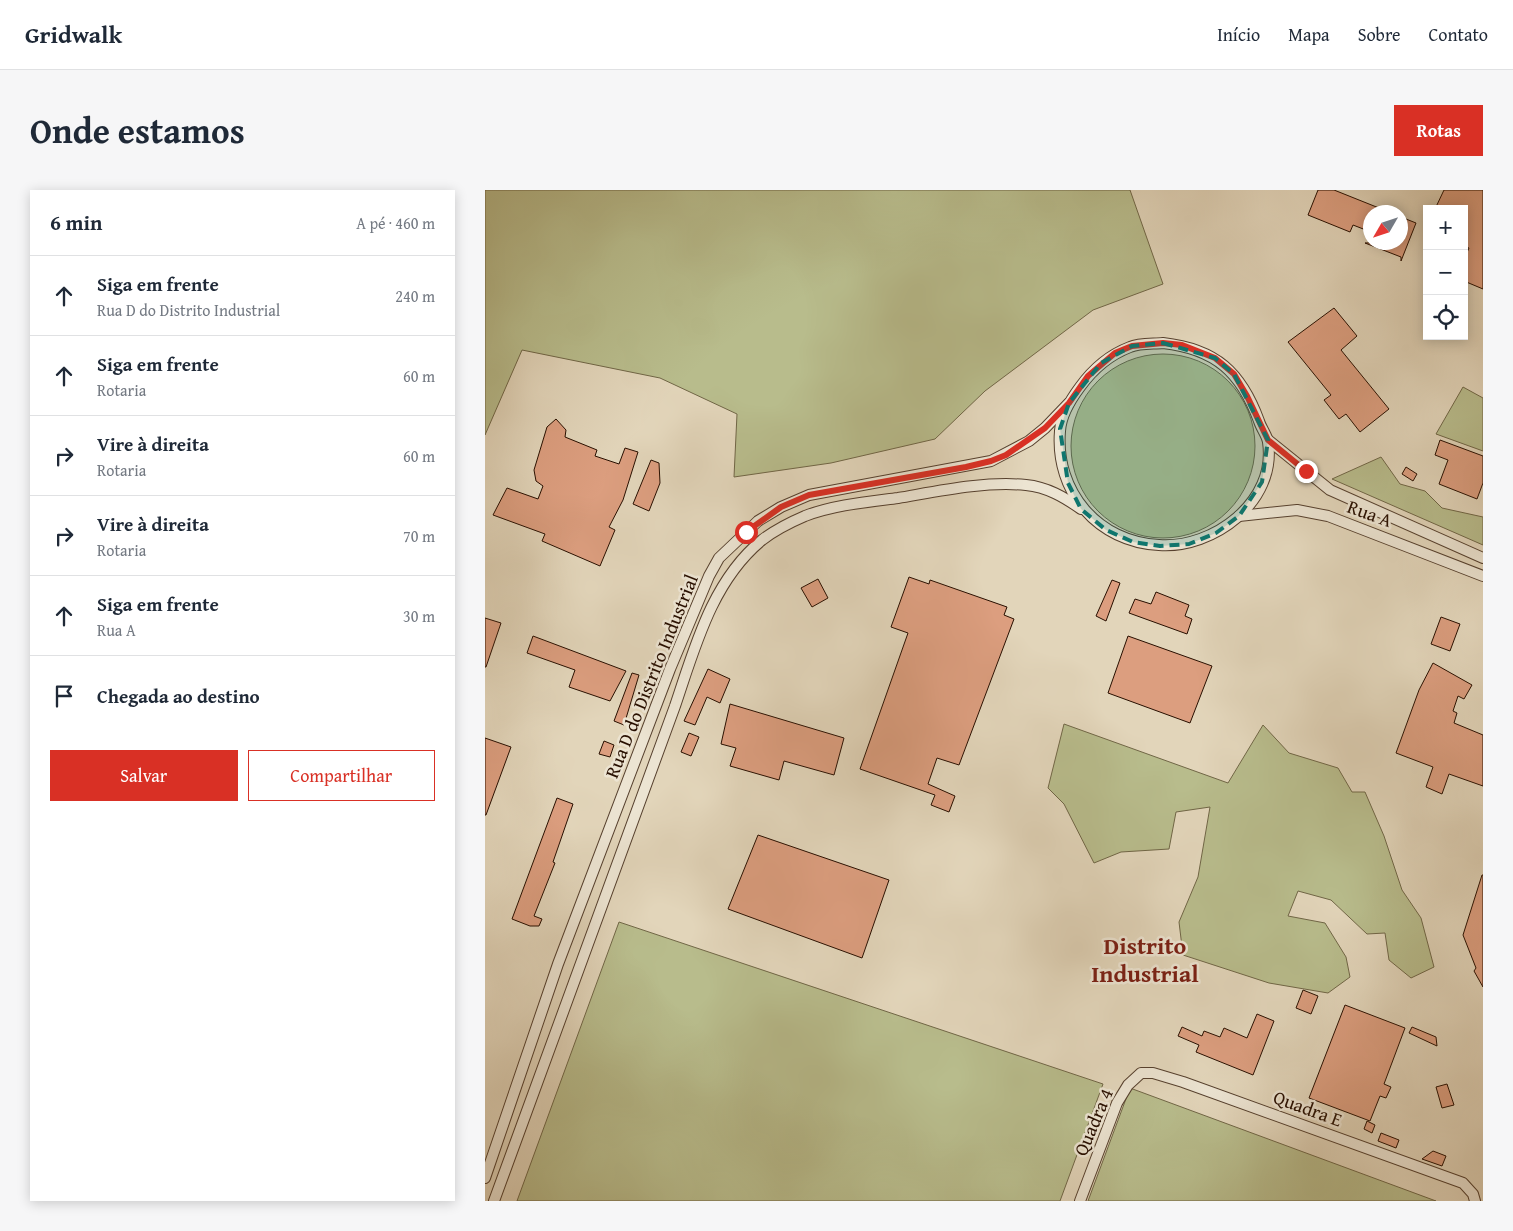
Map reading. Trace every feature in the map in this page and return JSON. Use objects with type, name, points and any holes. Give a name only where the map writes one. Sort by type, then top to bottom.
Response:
[{"type":"street","points":[[1081,509],[1067,483],[1060,454],[1060,429],[1069,403],[1088,376],[1115,353],[1132,346],[1163,343],[1182,345],[1215,358],[1234,374],[1268,440]]},
{"type":"street","name":"Rua D do Distrito Industrial","points":[[485,1178],[558,964],[670,669],[701,594],[719,558],[758,521],[781,507],[809,495],[991,461],[1029,441],[1045,428],[1069,403]]},
{"type":"street","name":"Rua D do Distrito Industrial","points":[[494,1201],[675,706],[702,627],[717,594],[745,558],[762,540],[806,516],[842,506],[979,486],[1027,485],[1058,493],[1106,530],[1133,542],[1160,546],[1189,544],[1216,534],[1239,516],[1252,500],[1262,482],[1268,462],[1268,440]]},
{"type":"street","name":"Rua A","points":[[1268,440],[1330,490],[1483,558]]},
{"type":"street","name":"Rua A","points":[[1239,516],[1297,510],[1328,516],[1483,576]]},
{"type":"street","name":"Quadra 4","points":[[1080,1201],[1117,1103],[1128,1085],[1141,1073],[1153,1073]]},
{"type":"street","name":"Quadra E","points":[[1153,1073],[1183,1082],[1463,1183],[1473,1194],[1475,1201]]},
{"type":"highlighted area","points":[[1163,343],[1215,358],[1234,374],[1268,440],[1262,482],[1239,516],[1216,533],[1189,544],[1160,546],[1133,542],[1106,530],[1081,509],[1068,483],[1060,429],[1069,403],[1101,363],[1132,346]]},
{"type":"green space","points":[[485,190],[1130,190],[1163,284],[1093,310],[985,391],[935,439],[831,463],[734,477],[737,414],[660,378],[522,350],[485,435]]},
{"type":"green space","points":[[1154,354],[1172,354],[1190,358],[1214,369],[1234,387],[1240,395],[1251,419],[1255,455],[1248,481],[1240,497],[1222,517],[1214,523],[1190,534],[1172,538],[1154,538],[1136,534],[1112,523],[1092,505],[1086,497],[1075,473],[1071,455],[1071,437],[1075,419],[1086,395],[1104,375],[1112,369],[1136,358]]},
{"type":"green space","points":[[1463,387],[1483,398],[1483,451],[1436,434]]},
{"type":"green space","points":[[1381,457],[1400,484],[1425,491],[1442,508],[1483,517],[1483,545],[1332,479]]},
{"type":"green space","points":[[1064,724],[1228,783],[1263,725],[1289,753],[1338,768],[1352,792],[1365,792],[1384,836],[1402,890],[1421,918],[1434,967],[1411,978],[1389,960],[1385,933],[1367,934],[1331,900],[1298,891],[1288,916],[1325,923],[1346,957],[1350,977],[1328,993],[1269,983],[1183,955],[1179,922],[1198,877],[1210,807],[1176,812],[1169,849],[1121,852],[1094,863],[1064,804],[1048,788]]},
{"type":"green space","points":[[619,922],[1103,1084],[1060,1201],[517,1201]]},
{"type":"green space","points":[[1130,1088],[1436,1201],[1088,1201]]},
{"type":"building","points":[[1318,190],[1334,190],[1372,205],[1363,205],[1363,229],[1353,225],[1350,232],[1308,215]]},
{"type":"building","points":[[1444,190],[1483,190],[1483,289],[1468,283],[1468,205],[1437,205]]},
{"type":"building","points":[[1408,220],[1416,223],[1408,243]]},
{"type":"building","points":[[1383,250],[1405,250],[1401,261],[1401,257]]},
{"type":"building","points":[[1334,308],[1357,336],[1341,350],[1389,409],[1360,432],[1346,414],[1339,419],[1324,400],[1331,395],[1288,342]]},
{"type":"building","points":[[556,419],[566,430],[565,437],[597,450],[595,456],[619,464],[625,448],[638,452],[623,500],[609,527],[615,530],[600,566],[542,541],[545,534],[493,515],[507,488],[538,499],[543,486],[536,481],[534,470],[547,427]]},
{"type":"building","points":[[1440,440],[1483,456],[1483,483],[1477,499],[1439,484],[1448,460],[1435,455]]},
{"type":"building","points":[[651,460],[659,463],[660,483],[649,511],[633,504]]},
{"type":"building","points":[[1406,467],[1417,474],[1413,481],[1402,474]]},
{"type":"building","points":[[909,577],[929,584],[930,580],[1007,607],[1004,615],[1014,619],[959,765],[937,758],[928,784],[955,796],[949,812],[931,805],[935,795],[860,769],[908,633],[891,627]]},
{"type":"building","points":[[818,579],[828,598],[812,607],[801,588]]},
{"type":"building","points":[[1112,580],[1120,583],[1106,621],[1096,616]]},
{"type":"building","points":[[1156,592],[1189,605],[1185,616],[1192,619],[1187,634],[1129,613],[1135,599],[1151,604]]},
{"type":"building","points":[[1441,617],[1460,624],[1450,651],[1431,644]]},
{"type":"building","points":[[485,618],[501,623],[486,667],[485,667]]},
{"type":"building","points":[[533,636],[626,671],[610,701],[569,687],[575,670],[527,653]]},
{"type":"building","points":[[1128,636],[1212,666],[1190,723],[1108,693]]},
{"type":"building","points":[[1433,663],[1472,685],[1464,699],[1458,696],[1453,711],[1457,713],[1454,723],[1483,735],[1483,786],[1449,774],[1442,794],[1426,787],[1433,767],[1396,753],[1419,690]]},
{"type":"building","points":[[708,669],[730,679],[720,703],[707,697],[695,725],[684,721]]},
{"type":"building","points":[[632,673],[639,675],[624,725],[614,721]]},
{"type":"building","points":[[730,704],[844,738],[834,775],[784,761],[779,780],[730,766],[736,748],[721,744]]},
{"type":"building","points":[[689,733],[699,737],[691,756],[681,752]]},
{"type":"building","points":[[485,738],[511,747],[486,815],[485,815]]},
{"type":"building","points":[[604,741],[614,745],[610,757],[599,754]]},
{"type":"building","points":[[557,798],[573,804],[553,862],[555,863],[534,916],[542,919],[539,926],[530,926],[512,919]]},
{"type":"building","points":[[758,835],[889,880],[862,958],[728,909]]},
{"type":"building","points":[[1482,875],[1483,987],[1474,971],[1476,968],[1463,935]]},
{"type":"building","points":[[1303,990],[1318,996],[1311,1014],[1296,1008]]},
{"type":"building","points":[[1345,1005],[1405,1028],[1384,1084],[1391,1087],[1386,1098],[1380,1096],[1370,1121],[1309,1098]]},
{"type":"building","points":[[1257,1014],[1274,1021],[1253,1075],[1196,1052],[1199,1045],[1178,1036],[1182,1027],[1202,1036],[1204,1031],[1220,1037],[1224,1028],[1247,1038]]},
{"type":"building","points":[[1412,1027],[1436,1037],[1437,1046],[1409,1033]]},
{"type":"building","points":[[1447,1084],[1454,1105],[1442,1108],[1436,1087]]},
{"type":"building","points":[[1367,1121],[1375,1125],[1372,1133],[1364,1129]]},
{"type":"building","points":[[1381,1133],[1399,1140],[1396,1148],[1378,1141]]},
{"type":"building","points":[[1433,1151],[1446,1156],[1442,1166],[1422,1159]]},
{"type":"district","name":"Distrito Industrial","points":[[1145,959]]},
{"type":"route","points":[[746,532],[758,521],[781,507],[809,495],[966,467],[1006,455],[1029,441],[1045,428],[1069,403],[1088,376],[1101,363],[1115,353],[1132,346],[1163,343],[1182,345],[1215,358],[1234,374],[1255,410],[1260,426],[1268,440],[1306,471]]}]
